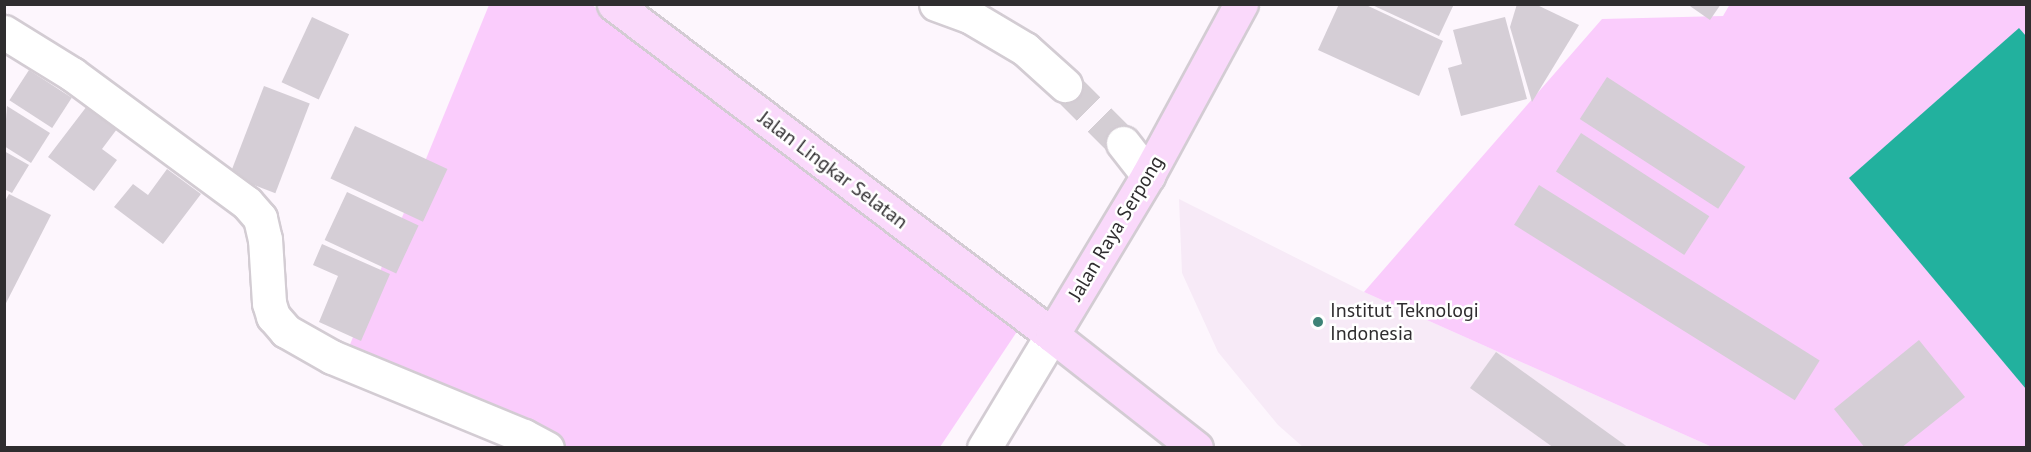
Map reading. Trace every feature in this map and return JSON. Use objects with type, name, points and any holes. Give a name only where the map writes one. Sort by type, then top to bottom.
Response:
[{"type":"main road","name":"Jalan Lingkar Selatan","points":[[614,4],[1052,335],[1196,447]]},
{"type":"main road","name":"Jalan Raya Serpong","points":[[1052,335],[1148,175],[1241,4]]},
{"type":"street","points":[[936,4],[971,17],[1025,49],[1065,85]]},
{"type":"street","points":[[4,32],[72,74],[247,203],[260,218],[265,239],[269,303],[273,316],[286,331],[332,357],[547,447]]},
{"type":"street","points":[[1123,143],[1148,175]]},
{"type":"street","name":"Jalan Raya Serpong","points":[[984,447],[1052,335]]},
{"type":"shaded area","points":[[1730,4],[2026,5],[2026,447],[1712,447],[1364,292],[1602,19],[1723,16]]},
{"type":"shaded area","points":[[489,5],[592,5],[1030,312],[940,447],[513,447],[342,364]]},
{"type":"shaded area","points":[[2019,28],[2026,36],[2026,389],[1849,178]]},
{"type":"shaded area","name":"Institut Teknologi Indonesia","points":[[1179,199],[1364,292],[1712,447],[1303,447],[1278,425],[1218,352],[1182,273]]},
{"type":"building","points":[[1339,4],[1364,4],[1443,41],[1419,96],[1318,50]]},
{"type":"building","points":[[1370,4],[1454,4],[1439,36]]},
{"type":"building","points":[[1517,4],[1535,4],[1579,25],[1532,102],[1510,27]]},
{"type":"building","points":[[1687,4],[1721,4],[1710,20]]},
{"type":"building","points":[[312,17],[349,34],[319,100],[282,82]]},
{"type":"building","points":[[1505,17],[1527,99],[1461,116],[1448,68],[1462,64],[1453,30]]},
{"type":"building","points":[[29,70],[72,98],[52,128],[9,100]]},
{"type":"building","points":[[1607,77],[1745,167],[1718,209],[1580,119]]},
{"type":"building","points":[[264,86],[310,104],[275,193],[230,176]]},
{"type":"building","points":[[7,106],[50,133],[31,163],[4,146]]},
{"type":"building","points":[[87,106],[117,129],[102,149],[117,160],[94,191],[48,157]]},
{"type":"building","points":[[355,126],[447,169],[423,222],[330,179]]},
{"type":"building","points":[[1581,133],[1709,216],[1684,255],[1556,172]]},
{"type":"building","points":[[4,151],[29,165],[12,193],[4,189]]},
{"type":"building","points":[[167,169],[201,194],[163,244],[114,207],[133,184],[148,195]]},
{"type":"building","points":[[1539,185],[1820,360],[1795,400],[1514,225]]},
{"type":"building","points":[[347,192],[419,225],[396,273],[325,240]]},
{"type":"building","points":[[9,194],[51,215],[4,307],[4,203]]},
{"type":"building","points":[[322,244],[390,274],[361,341],[319,322],[338,276],[313,265]]},
{"type":"building","points":[[1919,340],[1965,397],[1901,448],[1865,448],[1834,409]]},
{"type":"building","points":[[1496,352],[1629,448],[1554,448],[1470,388]]},
{"type":"tunnel","points":[[1065,85],[1123,143]]},
{"type":"place","name":"Institut Teknologi Indonesia","points":[[1318,322]]}]
